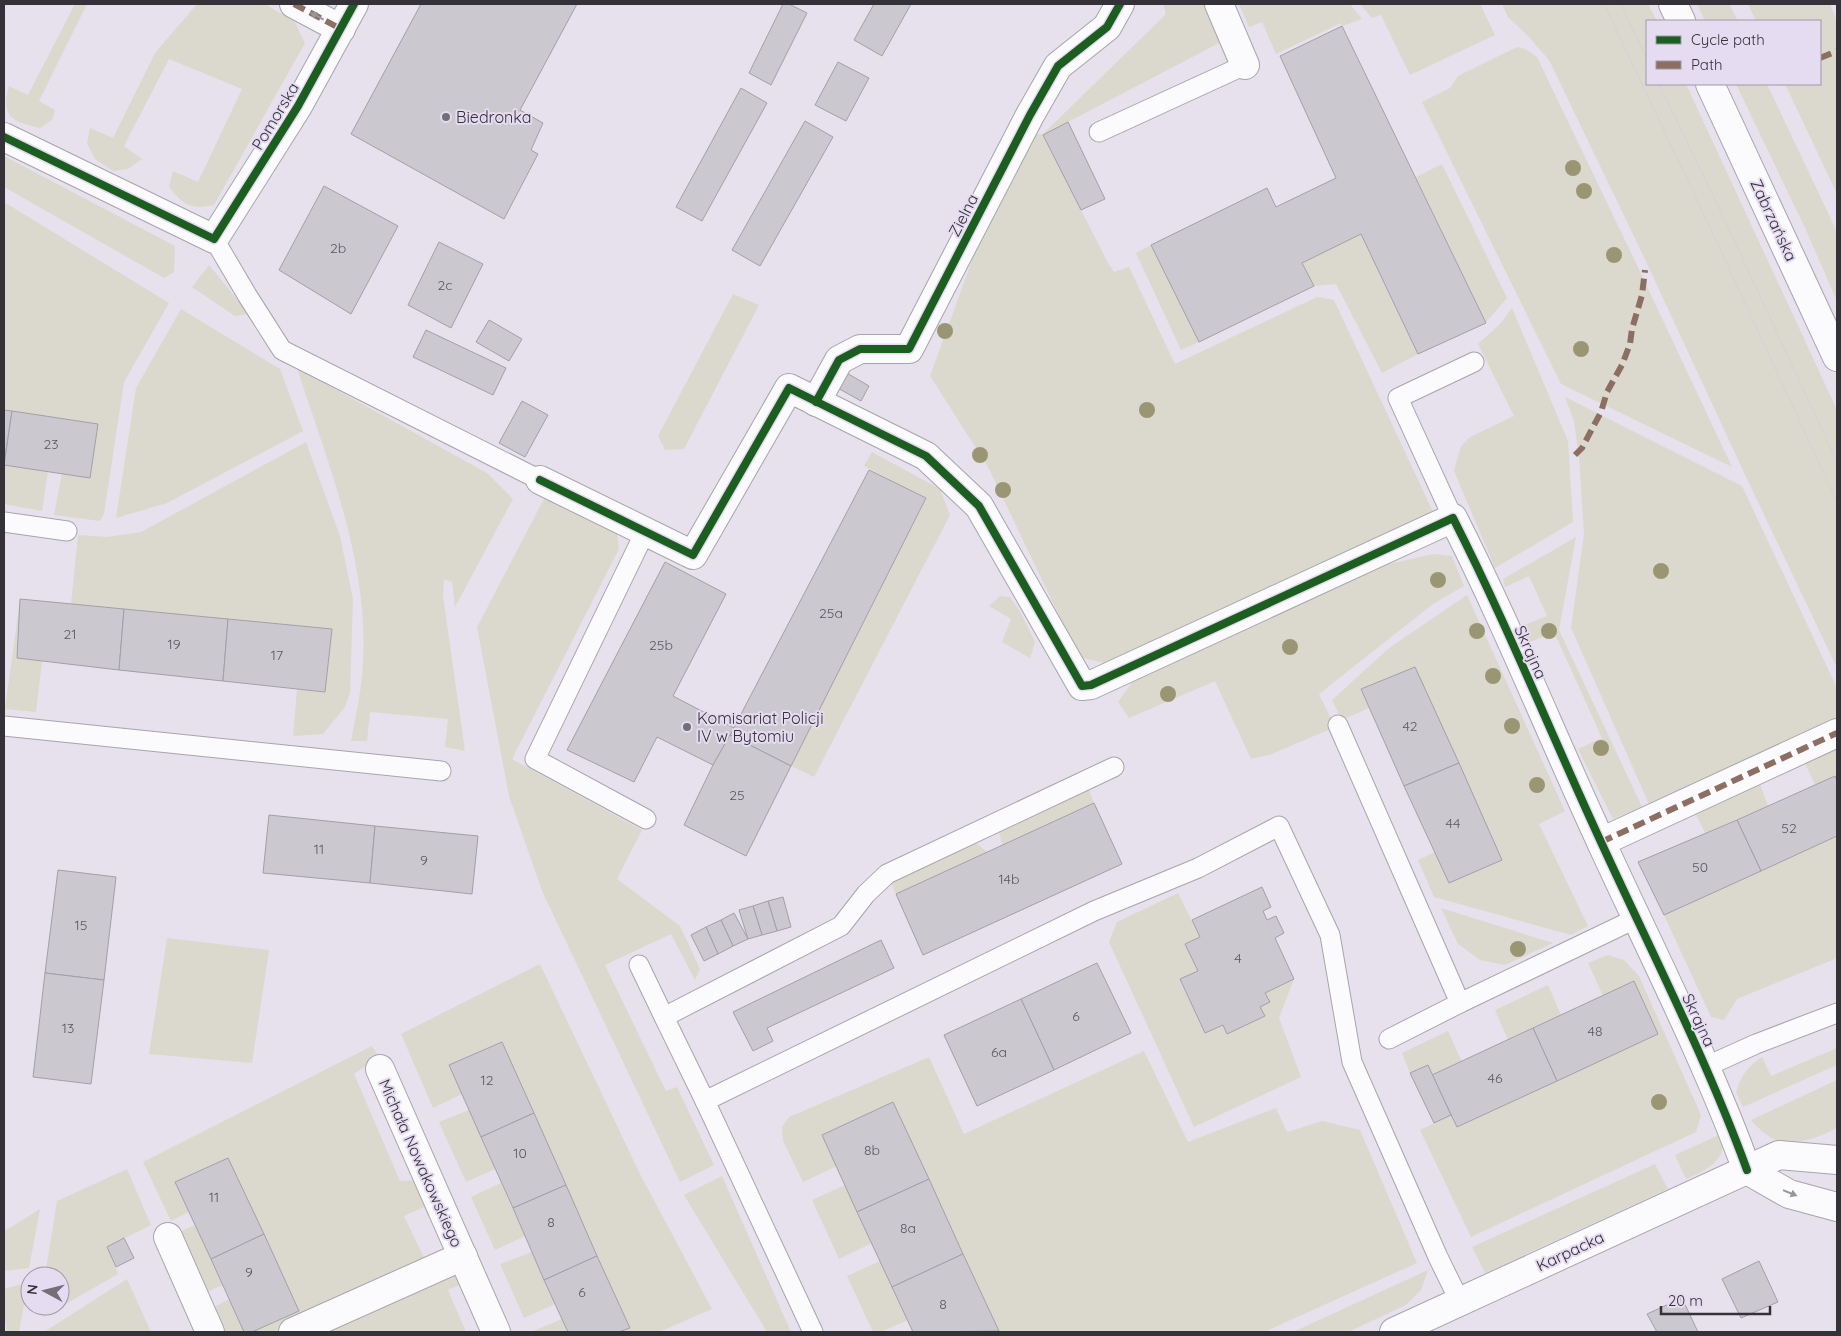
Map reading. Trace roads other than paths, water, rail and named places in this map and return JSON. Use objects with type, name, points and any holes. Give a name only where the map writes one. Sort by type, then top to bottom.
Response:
[{"type":"street","points":[[294,4],[340,29]]},
{"type":"street","name":"Pomorska","points":[[214,239],[298,106],[354,4]]},
{"type":"street","name":"Zielna","points":[[816,402],[840,360],[860,349],[909,350],[1030,114],[1058,66],[1107,27],[1120,4]]},
{"type":"street","points":[[1219,4],[1245,65]]},
{"type":"street","points":[[1673,4],[1681,20]]},
{"type":"street","name":"Zabrzańska","points":[[1710,85],[1837,357]]},
{"type":"street","points":[[4,137],[214,239]]},
{"type":"street","points":[[540,480],[692,556],[789,388],[926,456],[979,506],[1082,686],[1091,685],[1453,518]]},
{"type":"street","name":"Skrajna","points":[[1453,518],[1485,582],[1601,842],[1705,1067],[1730,1123],[1747,1170]]},
{"type":"street","points":[[1601,842],[1837,733]]},
{"type":"street","name":"Michała Nowakowskiego","points":[[380,1070],[496,1332]]},
{"type":"street","name":"Karpacka","points":[[1394,1332],[1779,1156],[1837,1160]]},
{"type":"street","points":[[1747,1170],[1789,1194],[1837,1207]]},
{"type":"street","points":[[168,1237],[210,1332]]},
{"type":"street","name":"Michała Nowakowskiego","points":[[293,1332],[463,1256]]},
{"type":"lane","points":[[1099,132],[1245,65]]},
{"type":"lane","points":[[214,239],[282,350],[540,480]]},
{"type":"lane","points":[[1453,518],[1398,398],[1474,362]]},
{"type":"lane","points":[[4,522],[67,531]]},
{"type":"lane","points":[[645,532],[535,759],[646,819]]},
{"type":"lane","points":[[1338,725],[1460,1003]]},
{"type":"lane","points":[[4,726],[441,771]]},
{"type":"lane","points":[[664,1017],[841,926],[866,894],[887,874],[1114,767]]},
{"type":"lane","points":[[705,1101],[1094,911],[1198,868],[1279,826],[1330,935],[1352,1062],[1438,1257],[1460,1302]]},
{"type":"lane","points":[[1389,1039],[1636,918]]},
{"type":"lane","points":[[638,965],[705,1101],[813,1332]]},
{"type":"lane","points":[[1705,1067],[1756,1044],[1837,1013]]},
{"type":"tram line","points":[[1604,4],[1837,502]]},
{"type":"tram line","points":[[1621,4],[1646,57]]},
{"type":"tram line","points":[[1659,85],[1837,462]]},
{"type":"place","name":"Biedronka","points":[[446,117]]},
{"type":"place","name":"Komisariat Policji IV w Bytomiu","points":[[687,727]]}]
